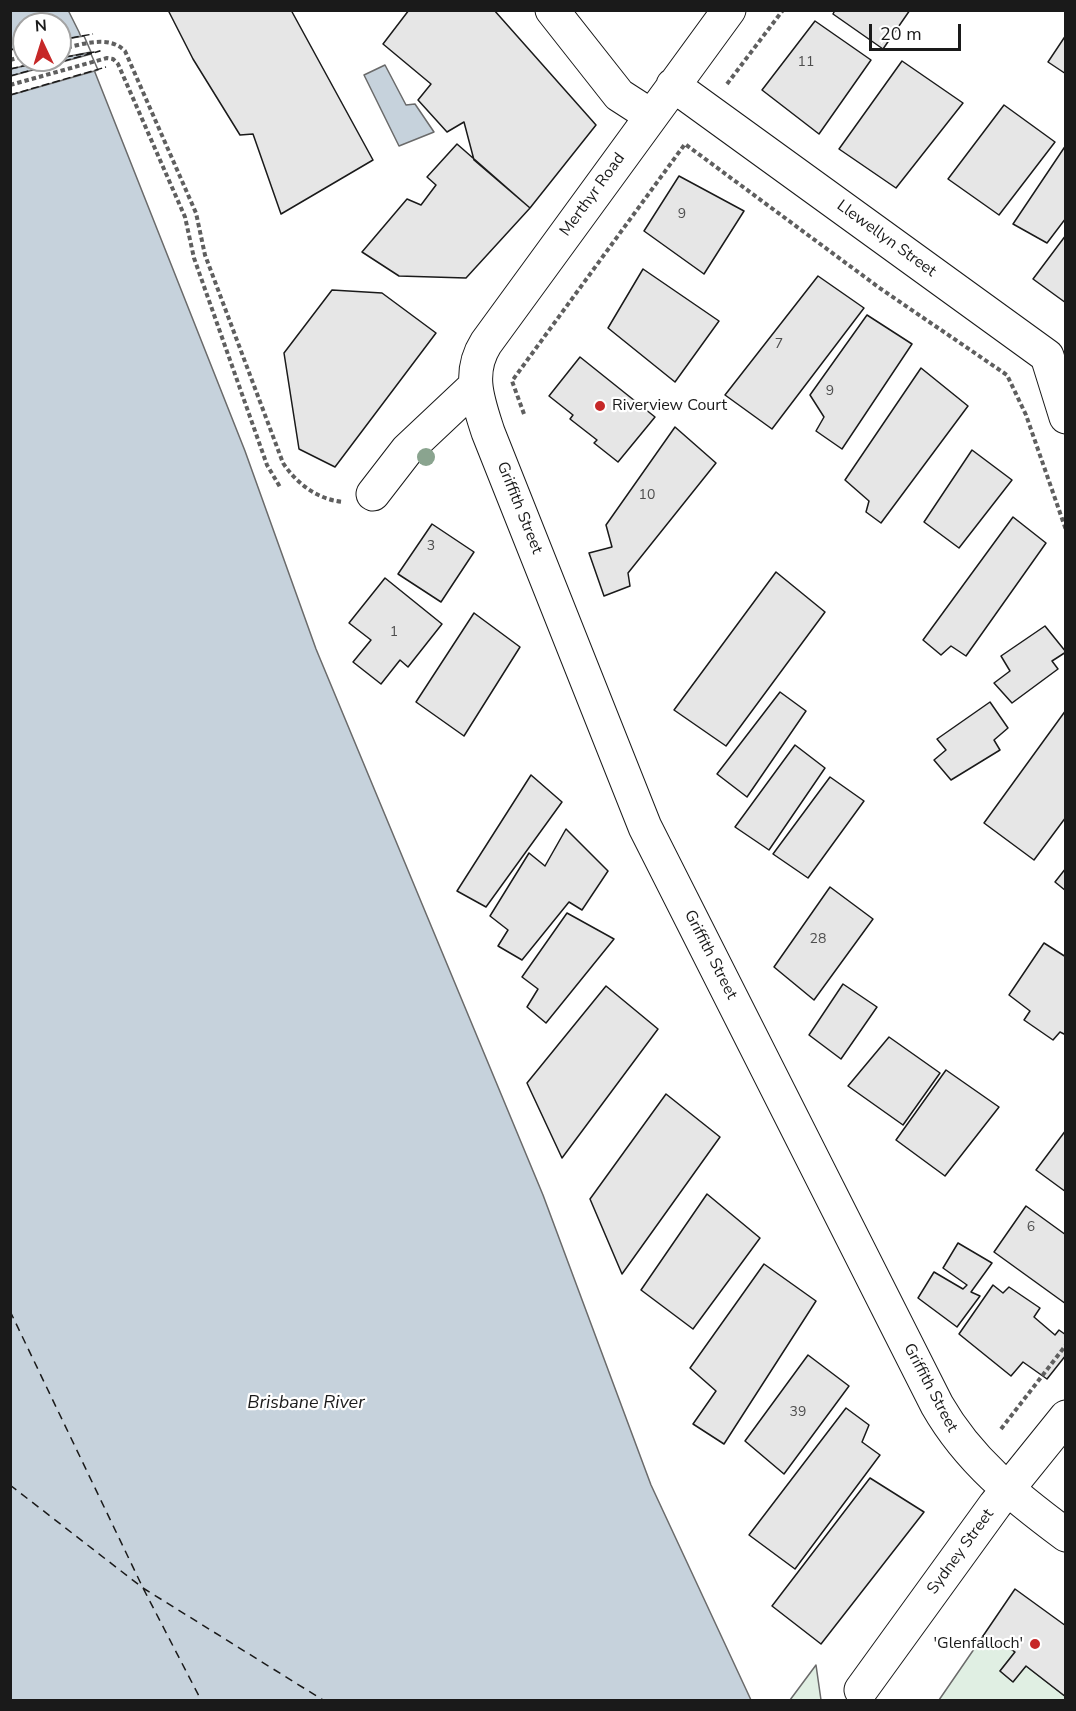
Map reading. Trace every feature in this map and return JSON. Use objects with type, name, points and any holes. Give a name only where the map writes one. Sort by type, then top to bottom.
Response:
[{"type":"street","points":[[552,10],[620,95],[650,115]]},
{"type":"street","name":"Merthyr Road","points":[[475,386],[476,365],[483,349],[650,115],[729,10]]},
{"type":"street","name":"Llewellyn Street","points":[[673,85],[1047,356],[1065,417]]},
{"type":"street","points":[[373,494],[406,450],[475,386]]},
{"type":"street","name":"Griffith Street","points":[[475,386],[488,432],[645,827],[937,1405],[954,1435],[1007,1491],[1065,1535]]},
{"type":"street","name":"Sydney Street","points":[[861,1690],[1007,1491],[1065,1417]]},
{"type":"path","points":[[722,92],[783,10]]},
{"type":"path","points":[[72,47],[112,42],[125,51],[188,192],[199,222],[205,255],[283,463],[292,478],[320,495],[340,502],[359,502],[373,494]]},
{"type":"path","points":[[10,85],[103,59],[113,59],[118,64],[188,225],[194,258],[267,465],[280,487]]},
{"type":"path","points":[[524,414],[512,381],[685,144],[881,289],[1007,375],[1026,415],[1065,530]]},
{"type":"path","points":[[1001,1429],[1065,1345]]},
{"type":"green space","points":[[983,1636],[996,1647],[1000,1641],[1015,1652],[1000,1671],[1012,1681],[1026,1666],[1066,1697],[1065,1700],[939,1700]]},
{"type":"green space","points":[[816,1665],[821,1700],[790,1700]]},
{"type":"water","name":"Brisbane River","points":[[68,10],[69,12],[12,12],[12,72],[72,72],[72,18],[245,451],[316,649],[543,1195],[651,1485],[751,1700],[11,1700],[10,11]]},
{"type":"water","points":[[385,65],[406,105],[415,104],[434,132],[399,146],[364,75]]},
{"type":"pier","points":[[84,36],[91,52],[72,56],[72,38]]},
{"type":"pier","points":[[91,54],[98,70],[11,95],[11,76],[26,72],[72,72],[72,59]]},
{"type":"building","points":[[168,10],[291,10],[373,160],[281,214],[253,134],[240,135],[193,59]]},
{"type":"building","points":[[409,10],[494,10],[596,125],[530,208],[474,160],[464,122],[447,132],[418,100],[431,84],[383,44]]},
{"type":"building","points":[[835,10],[910,10],[883,49],[833,14]]},
{"type":"building","points":[[815,21],[871,60],[819,134],[762,90]]},
{"type":"building","points":[[1066,35],[1066,74],[1048,62]]},
{"type":"building","points":[[902,61],[963,103],[896,188],[839,149]]},
{"type":"building","points":[[1004,105],[1055,142],[999,215],[948,179]]},
{"type":"building","points":[[457,144],[530,208],[466,278],[399,276],[362,252],[407,199],[421,205],[436,185],[427,177]]},
{"type":"building","points":[[1066,145],[1066,218],[1047,243],[1013,224]]},
{"type":"building","points":[[679,176],[744,211],[704,274],[644,231]]},
{"type":"building","points":[[1066,235],[1066,303],[1033,279]]},
{"type":"building","points":[[643,269],[719,321],[675,382],[608,328]]},
{"type":"building","points":[[818,276],[864,308],[772,429],[725,395]]},
{"type":"building","points":[[332,290],[382,293],[436,333],[335,467],[299,449],[284,353]]},
{"type":"building","points":[[867,315],[912,344],[842,449],[816,431],[824,417],[810,395]]},
{"type":"building","name":"Riverview Court","points":[[580,357],[655,417],[618,462],[594,443],[597,440],[570,419],[573,415],[549,396]]},
{"type":"building","points":[[921,368],[968,406],[881,523],[866,512],[869,501],[845,480]]},
{"type":"building","points":[[675,427],[716,463],[628,573],[630,586],[604,596],[589,553],[612,547],[606,525]]},
{"type":"building","points":[[972,450],[1012,480],[959,548],[924,522]]},
{"type":"building","points":[[1013,517],[1046,543],[966,656],[951,646],[941,655],[923,640]]},
{"type":"building","points":[[432,524],[474,552],[441,602],[398,574]]},
{"type":"building","points":[[776,572],[825,612],[726,746],[674,710]]},
{"type":"building","points":[[385,578],[442,624],[408,667],[400,660],[381,684],[353,662],[371,640],[349,623]]},
{"type":"building","points":[[474,613],[520,647],[464,736],[416,702]]},
{"type":"building","points":[[1045,626],[1066,652],[1052,661],[1058,669],[1012,703],[994,683],[1010,671],[1001,656]]},
{"type":"building","points":[[780,692],[806,711],[747,797],[717,774]]},
{"type":"building","points":[[990,702],[1008,728],[994,740],[1000,750],[951,780],[934,760],[946,750],[937,739]]},
{"type":"building","points":[[1066,710],[1066,817],[1034,860],[984,823]]},
{"type":"building","points":[[795,745],[825,768],[769,850],[735,827]]},
{"type":"building","points":[[531,775],[562,802],[486,907],[457,891]]},
{"type":"building","points":[[830,777],[864,801],[808,878],[773,854]]},
{"type":"building","points":[[566,829],[608,871],[582,910],[569,902],[522,960],[498,946],[508,930],[490,916],[529,853],[545,866]]},
{"type":"building","points":[[1066,868],[1066,891],[1055,882]]},
{"type":"building","points":[[830,887],[873,919],[814,1000],[774,967]]},
{"type":"building","points":[[567,913],[614,939],[546,1023],[527,1007],[538,989],[522,977]]},
{"type":"building","points":[[1044,943],[1066,957],[1066,1035],[1060,1032],[1053,1040],[1024,1020],[1030,1011],[1009,995]]},
{"type":"building","points":[[843,984],[877,1007],[841,1059],[809,1035]]},
{"type":"building","points":[[606,986],[658,1029],[562,1158],[527,1083]]},
{"type":"building","points":[[889,1037],[940,1073],[903,1125],[848,1086]]},
{"type":"building","points":[[946,1070],[999,1107],[945,1176],[896,1140]]},
{"type":"building","points":[[666,1094],[720,1137],[622,1274],[590,1199]]},
{"type":"building","points":[[1066,1130],[1066,1192],[1036,1170]]},
{"type":"building","points":[[707,1194],[760,1238],[693,1329],[641,1290]]},
{"type":"building","points":[[1026,1206],[1066,1235],[1066,1304],[994,1252]]},
{"type":"building","points":[[958,1243],[992,1263],[971,1292],[980,1296],[957,1327],[918,1298],[934,1272],[963,1289],[967,1285],[943,1268]]},
{"type":"building","points":[[764,1264],[816,1301],[724,1444],[693,1424],[716,1391],[690,1368]]},
{"type":"building","points":[[993,1285],[1003,1293],[1009,1287],[1040,1308],[1034,1317],[1055,1335],[1059,1330],[1066,1335],[1066,1355],[1047,1379],[1023,1362],[1011,1376],[959,1334]]},
{"type":"building","points":[[808,1355],[849,1386],[784,1474],[745,1441]]},
{"type":"building","points":[[846,1408],[869,1425],[862,1442],[880,1455],[795,1569],[749,1535]]},
{"type":"building","points":[[870,1478],[924,1512],[821,1644],[772,1606]]},
{"type":"building","name":"'Glenfalloch'","points":[[1015,1589],[1066,1626],[1066,1697],[1026,1666],[1013,1682],[1000,1671],[1015,1652],[1000,1641],[997,1647],[983,1636]]},
{"type":"ferry route","points":[[10,1311],[143,1588],[201,1700]]},
{"type":"ferry route","points":[[10,1485],[143,1588],[323,1700]]},
{"type":"fence","points":[[72,38],[93,34]]},
{"type":"fence","points":[[72,56],[100,51],[72,59]]},
{"type":"fence","points":[[10,95],[106,67]]},
{"type":"fence","points":[[10,76],[24,72]]},
{"type":"place","name":"Riverview Court","points":[[600,406]]},
{"type":"place","name":"'Glenfalloch'","points":[[1035,1644]]}]
